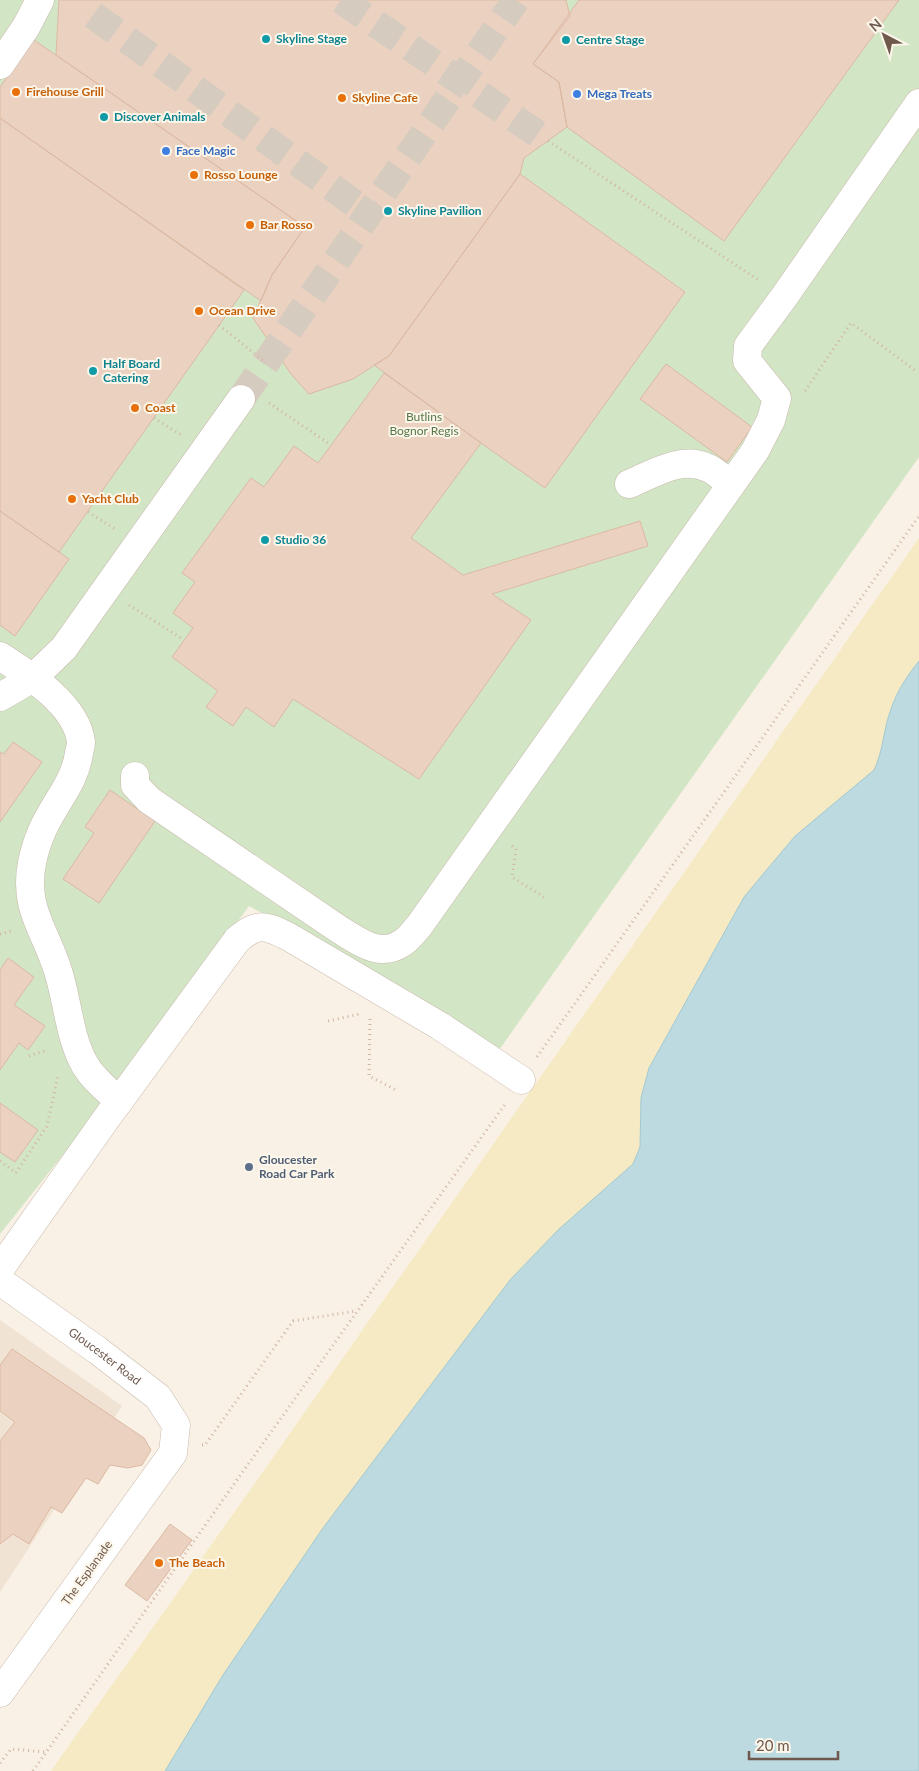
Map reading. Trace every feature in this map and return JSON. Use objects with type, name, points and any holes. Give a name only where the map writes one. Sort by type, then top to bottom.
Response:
[{"type":"street","points":[[0,65],[26,28],[40,0]]},
{"type":"street","points":[[135,776],[135,785],[148,800],[367,947],[384,950],[403,943],[419,926],[754,451],[771,420],[777,398],[747,361],[748,346],[919,103]]},
{"type":"street","points":[[0,697],[33,678],[64,648],[252,399]]},
{"type":"street","points":[[629,484],[662,470],[683,464],[697,464],[710,468],[730,484]]},
{"type":"street","points":[[0,656],[33,678],[58,700],[75,724],[81,742],[72,780],[42,830],[32,863],[30,896],[37,923],[58,970],[76,1042],[86,1066],[111,1094],[120,1100]]},
{"type":"street","points":[[0,1269],[237,940],[249,929],[260,926],[272,928],[440,1026],[521,1080]]},
{"type":"street","name":"Gloucester Road","points":[[0,1280],[158,1397],[176,1425],[174,1453]]},
{"type":"street","name":"The Esplanade","points":[[0,1693],[174,1453]]},
{"type":"path","points":[[548,140],[784,297]]},
{"type":"path","points":[[777,398],[795,406],[851,323],[916,371]]},
{"type":"path","points":[[219,325],[266,363]]},
{"type":"path","points":[[252,399],[331,445]]},
{"type":"path","points":[[33,1771],[919,516]]},
{"type":"path","points":[[106,590],[184,640]]},
{"type":"path","points":[[485,831],[516,848],[512,877],[544,897]]},
{"type":"path","points":[[370,1011],[369,1076],[396,1090]]},
{"type":"path","points":[[328,1021],[362,1013]]},
{"type":"path","points":[[0,1161],[16,1173],[47,1126],[56,1080],[76,1042]]},
{"type":"path","points":[[220,1424],[293,1321],[357,1311]]},
{"type":"path","points":[[0,1764],[11,1748],[46,1752]]},
{"type":"shaded area","points":[[0,1320],[122,1406],[0,1592]]},
{"type":"green space","name":"Butlins Bognor Regis","points":[[0,0],[919,0],[919,457],[499,1050],[448,1015],[249,906],[111,1094],[0,1234]]},
{"type":"sand","points":[[919,538],[919,1256],[640,1771],[51,1771],[241,1503]]},
{"type":"water","points":[[919,661],[919,1771],[165,1771],[223,1675],[323,1528],[510,1280],[558,1230],[633,1164],[640,1147],[641,1098],[649,1068],[744,897],[795,836],[874,770],[880,755],[886,724],[893,702],[910,672]]},
{"type":"building","name":"Skyline Pavilion","points":[[59,0],[566,0],[570,16],[533,64],[559,82],[567,127],[524,158],[520,174],[389,356],[353,379],[309,394],[291,374],[253,318],[272,275],[305,227],[56,55]]},
{"type":"building","points":[[579,0],[899,0],[724,241],[567,127],[559,82],[533,64]]},
{"type":"building","points":[[34,40],[305,227],[272,275],[261,301],[0,118],[0,87]]},
{"type":"building","name":"Half Board Catering","points":[[0,118],[244,290],[59,552],[0,511]]},
{"type":"building","points":[[520,174],[685,292],[545,488],[374,365],[389,356]]},
{"type":"building","points":[[666,364],[752,427],[727,462],[640,399]]},
{"type":"building","points":[[384,373],[481,443],[411,538],[463,575],[640,521],[648,546],[492,594],[531,620],[419,779],[293,699],[274,727],[246,707],[233,726],[206,707],[218,691],[172,657],[193,628],[173,613],[195,582],[182,573],[251,478],[264,487],[294,446],[318,463]]},
{"type":"building","points":[[0,511],[69,559],[15,636],[0,625]]},
{"type":"building","points":[[13,742],[42,762],[0,822],[0,752],[4,754]]},
{"type":"building","points":[[110,790],[155,821],[99,903],[63,879],[94,833],[85,827]]},
{"type":"building","points":[[8,958],[34,977],[14,1005],[45,1026],[28,1050],[19,1043],[0,1070],[0,970]]},
{"type":"building","points":[[0,1103],[38,1130],[15,1162],[0,1152]]},
{"type":"building","points":[[12,1349],[144,1438],[151,1450],[142,1465],[128,1468],[110,1465],[98,1484],[86,1478],[62,1513],[51,1507],[29,1544],[13,1534],[0,1544],[0,1441],[15,1422],[0,1411],[0,1365]]},
{"type":"building","name":"The Beach","points":[[170,1524],[192,1540],[147,1601],[125,1585]]},
{"type":"tunnel","points":[[341,0],[548,141]]},
{"type":"tunnel","points":[[241,399],[516,0]]},
{"type":"tunnel","points":[[93,15],[369,214]]},
{"type":"place","name":"Skyline Stage","points":[[266,39]]},
{"type":"place","name":"Centre Stage","points":[[566,40]]},
{"type":"place","name":"Firehouse Grill","points":[[16,92]]},
{"type":"place","name":"Mega Treats","points":[[577,94]]},
{"type":"place","name":"Skyline Cafe","points":[[342,98]]},
{"type":"place","name":"Discover Animals","points":[[104,117]]},
{"type":"place","name":"Face Magic","points":[[166,151]]},
{"type":"place","name":"Rosso Lounge","points":[[194,175]]},
{"type":"place","name":"Skyline Pavilion","points":[[388,211]]},
{"type":"place","name":"Bar Rosso","points":[[250,225]]},
{"type":"place","name":"Ocean Drive","points":[[199,311]]},
{"type":"place","name":"Half Board Catering","points":[[93,371]]},
{"type":"place","name":"Coast","points":[[135,408]]},
{"type":"place","name":"Yacht Club","points":[[72,499]]},
{"type":"place","name":"Studio 36","points":[[265,540]]},
{"type":"place","name":"Gloucester Road Car Park","points":[[249,1167]]},
{"type":"place","name":"The Beach","points":[[159,1563]]}]
